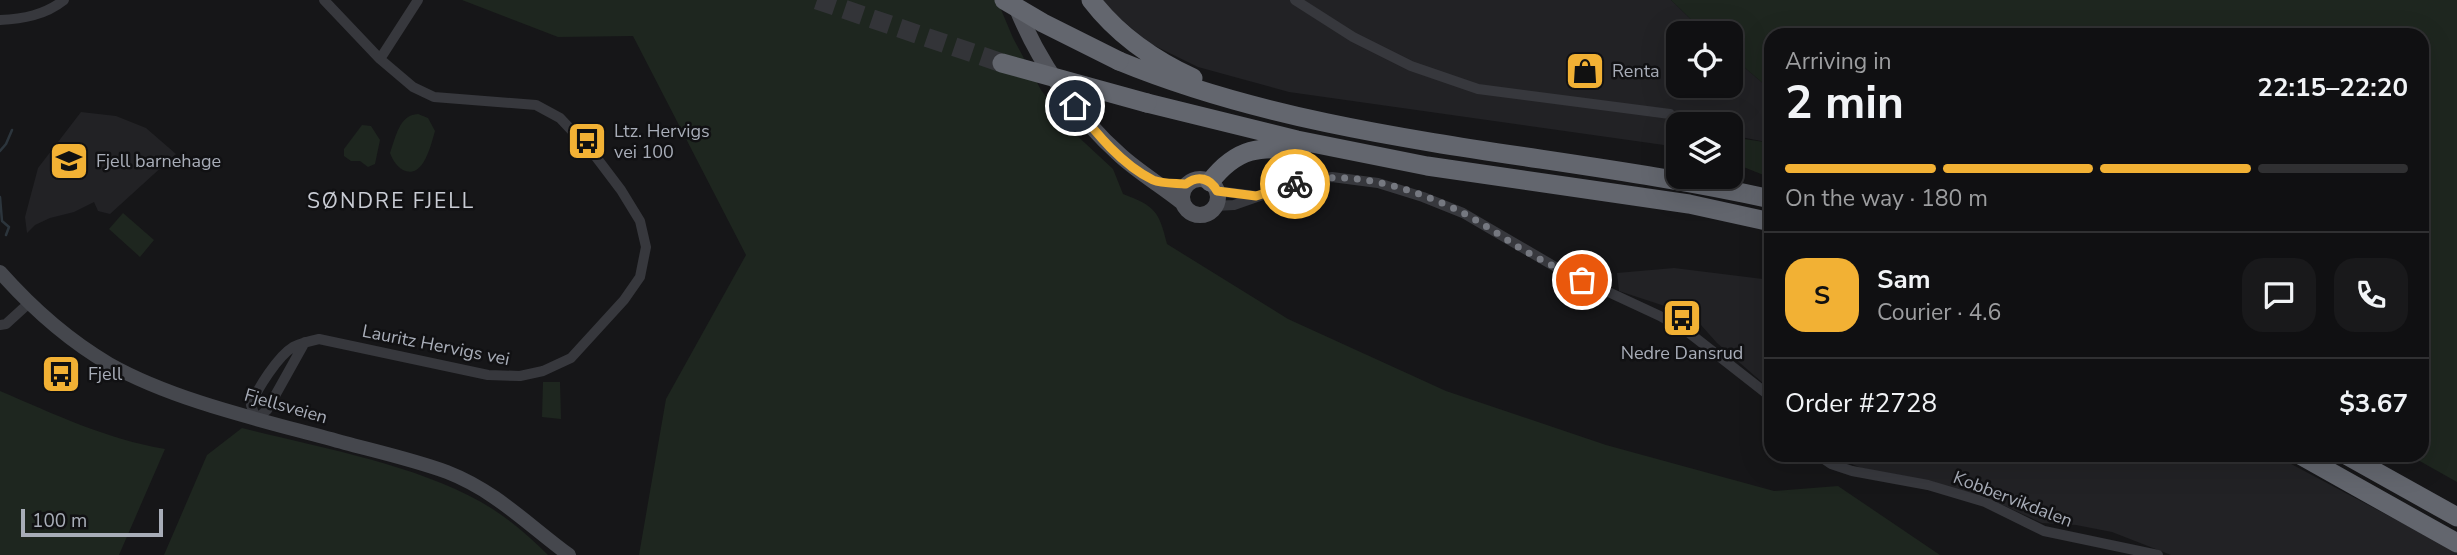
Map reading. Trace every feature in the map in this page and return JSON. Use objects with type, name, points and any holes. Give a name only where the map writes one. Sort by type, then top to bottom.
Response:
[{"type":"highway","points":[[1004,0],[1055,30],[1119,61],[1203,92],[1305,119],[1426,142],[1694,182],[1764,197]]},
{"type":"highway","points":[[1091,0],[1135,43],[1177,70],[1305,119]]},
{"type":"highway","points":[[1002,63],[1297,140],[1427,166],[1689,204],[1764,220]]},
{"type":"highway","points":[[1214,193],[1233,158],[1264,148],[1307,151],[1359,162],[1427,166]]},
{"type":"highway","points":[[2312,462],[2457,543]]},
{"type":"highway","points":[[2359,462],[2457,517]]},
{"type":"main road","points":[[1014,0],[1037,50],[1075,106],[1111,147],[1132,166],[1182,202],[1188,211],[1197,215],[1208,213],[1214,193],[1198,178],[1186,184],[1155,181]]},
{"type":"main road","points":[[1182,202],[1182,192],[1186,184]]},
{"type":"main road","name":"Fjellsveien","points":[[1,274],[29,303],[74,341],[123,371],[157,387],[256,419],[448,473],[497,498],[569,555]]},
{"type":"street","points":[[0,20],[36,15],[64,0]]},
{"type":"street","name":"Lauritz Hervigs vei","points":[[304,342],[319,339],[488,375],[520,376],[543,371],[571,358],[624,300],[643,269],[646,247],[636,214],[593,153],[560,118],[536,105],[434,97],[413,87],[380,59],[324,0]]},
{"type":"street","points":[[380,59],[418,0]]},
{"type":"street","points":[[1295,0],[1353,37],[1411,66],[1478,89],[1666,113]]},
{"type":"street","points":[[1214,193],[1234,205],[1302,181],[1332,177],[1360,179],[1445,205],[1539,258],[1688,332],[1764,392]]},
{"type":"street","points":[[1214,193],[1256,196]]},
{"type":"street","points":[[0,325],[6,324],[29,303]]},
{"type":"street","points":[[304,342],[267,410],[256,419],[251,405],[255,394],[290,349],[304,342]]},
{"type":"street","name":"Kobbervikdalen","points":[[1828,462],[1852,471],[1928,485],[1985,502],[2044,531],[2158,555]]},
{"type":"shaded area","points":[[462,0],[997,0],[1013,38],[1041,90],[1072,131],[1113,169],[1123,194],[1142,202],[1154,211],[1167,244],[1288,319],[1446,391],[1606,445],[1774,491],[1838,486],[1940,555],[639,555],[666,399],[746,255],[633,36],[558,37]]},
{"type":"shaded area","points":[[1102,0],[1671,0],[1693,21],[1666,21],[1666,98],[1743,98],[1743,66],[1764,84],[1764,142],[1743,137],[1743,112],[1666,112],[1666,145],[1289,92],[1198,67],[1149,43]]},
{"type":"shaded area","points":[[1671,0],[2457,0],[2457,482],[2421,462],[2429,462],[2429,28],[1764,28],[1764,84],[1743,66],[1743,21],[1693,21]]},
{"type":"shaded area","points":[[81,112],[116,116],[146,128],[176,154],[110,214],[98,211],[94,202],[74,212],[50,218],[35,225],[27,233],[25,217],[38,168]]},
{"type":"shaded area","points":[[418,114],[428,118],[435,131],[423,163],[409,172],[399,168],[390,153],[402,123],[406,118]]},
{"type":"shaded area","points":[[362,125],[371,126],[380,140],[375,164],[368,167],[360,161],[351,161],[344,156],[344,149]]},
{"type":"shaded area","points":[[1743,139],[1764,142],[1764,175],[1743,167]]},
{"type":"shaded area","points":[[123,213],[154,240],[140,257],[109,229]]},
{"type":"shaded area","points":[[1674,268],[1764,279],[1764,384],[1717,343],[1692,315],[1619,291],[1617,273]]},
{"type":"shaded area","points":[[543,382],[560,382],[561,419],[542,417]]},
{"type":"shaded area","points":[[0,391],[101,432],[165,449],[119,555],[0,555]]},
{"type":"shaded area","points":[[242,428],[365,458],[454,488],[499,513],[548,555],[164,555],[207,455]]},
{"type":"shaded area","points":[[1847,462],[2287,462],[2457,552],[2457,555],[2171,555],[2112,532],[2076,525],[2042,523],[1994,501],[1925,480],[1861,468]]},
{"type":"waterway","points":[[0,151],[12,130]]},
{"type":"waterway","points":[[0,197],[2,221],[9,227],[6,235]]},
{"type":"tunnel","points":[[817,0],[1002,63]]},
{"type":"way so far","points":[[1295,184],[1332,177],[1360,179],[1399,188],[1463,213],[1519,247],[1582,280]]},
{"type":"place","name":"Renta","points":[[1585,71]]},
{"type":"place","name":"Ltz. Hervigs vei 100","points":[[587,141]]},
{"type":"place","name":"Fjell barnehage","points":[[69,161]]},
{"type":"place","name":"Nedre Dansrud","points":[[1682,318]]},
{"type":"place","name":"Fjell","points":[[61,374]]},
{"type":"district","name":"SØNDRE FJELL","points":[[391,201]]},
{"type":"route","points":[[1075,106],[1111,147],[1132,166],[1155,181],[1186,184],[1201,178],[1210,182],[1217,191],[1256,196],[1295,184]]}]
